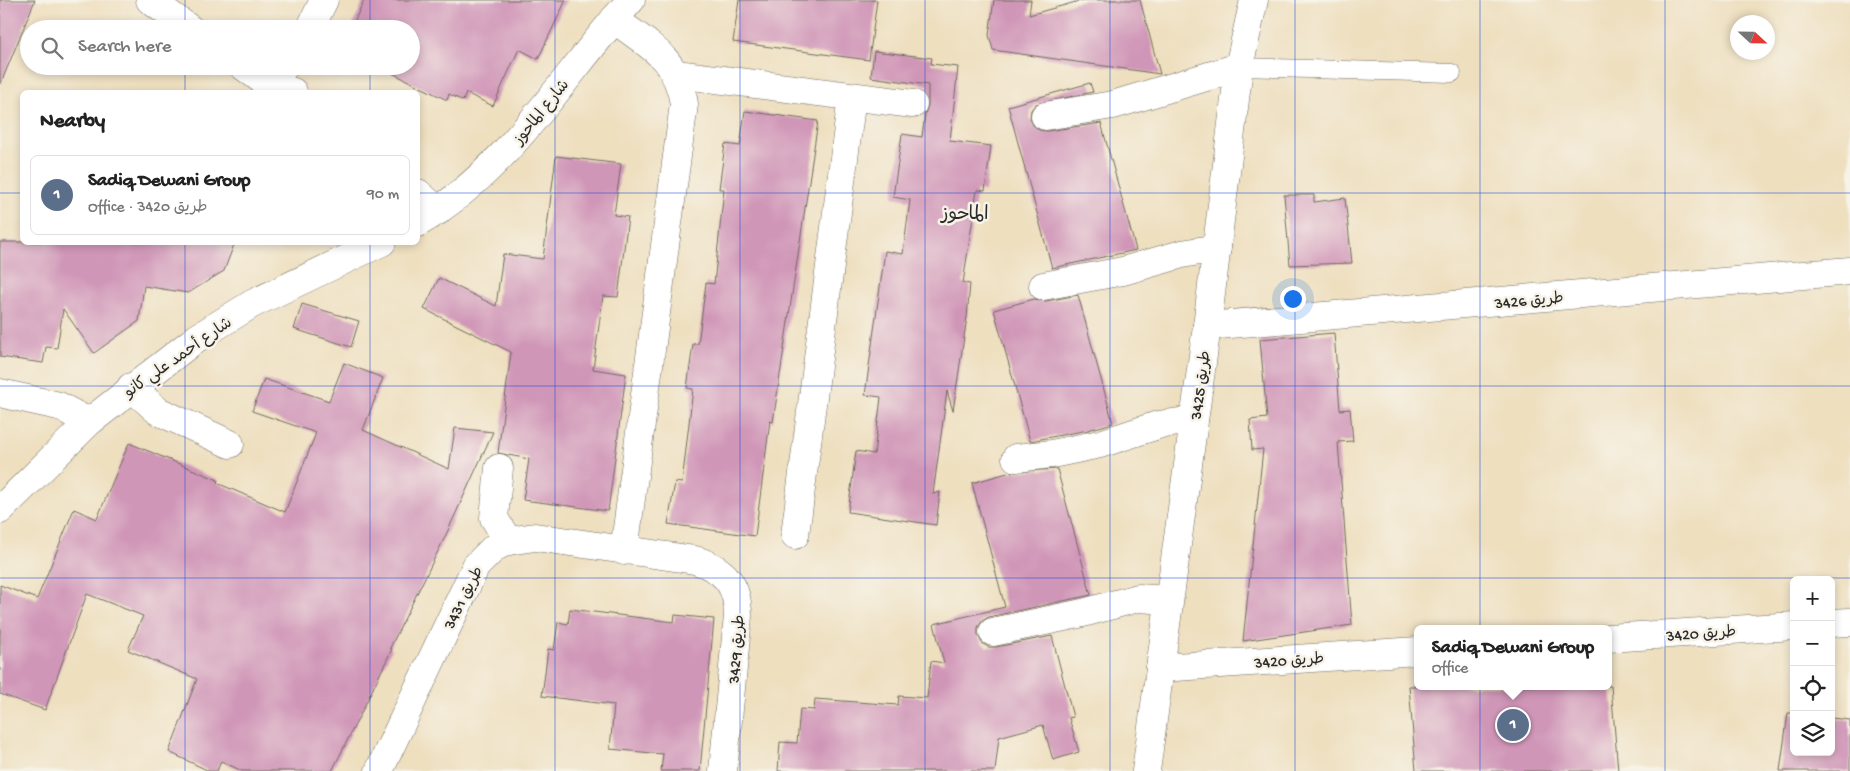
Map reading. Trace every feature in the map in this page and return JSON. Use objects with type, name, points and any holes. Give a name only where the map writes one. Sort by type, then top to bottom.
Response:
[{"type":"street","points":[[150,0],[178,20]]},
{"type":"street","points":[[314,20],[324,0]]},
{"type":"street","name":"طريق 3425","points":[[1146,771],[1207,326],[1239,67],[1254,0]]},
{"type":"street","points":[[622,9],[667,60],[676,74],[684,104],[624,551]]},
{"type":"street","name":"شارع الماحوز","points":[[420,198],[428,217],[475,182],[511,148],[622,9]]},
{"type":"street","points":[[1045,116],[1113,105],[1239,67]]},
{"type":"street","points":[[676,74],[913,104]]},
{"type":"street","points":[[261,75],[280,84]]},
{"type":"street","points":[[795,535],[852,97]]},
{"type":"street","name":"شارع أحمد علي كانو","points":[[0,510],[89,422],[131,387],[197,338],[252,304],[355,250],[372,245]]},
{"type":"street","points":[[1044,286],[1123,271],[1182,254],[1217,248]]},
{"type":"street","name":"طريق 3426","points":[[1207,326],[1850,271]]},
{"type":"street","points":[[131,387],[158,411],[230,444]]},
{"type":"street","points":[[0,393],[59,406],[89,422]]},
{"type":"street","points":[[1016,458],[1052,454],[1100,444],[1158,425],[1194,420]]},
{"type":"street","points":[[499,468],[494,518],[508,541]]},
{"type":"street","name":"طريق 3431","points":[[379,771],[469,578],[485,556],[508,541],[535,537],[624,551]]},
{"type":"street","name":"طريق 3429","points":[[624,551],[696,560],[710,564],[723,574],[732,586],[738,601],[738,616],[723,771]]},
{"type":"street","points":[[993,632],[1083,613],[1138,598],[1170,600]]},
{"type":"street","points":[[1835,623],[1850,622]]},
{"type":"street","name":"طريق 3420","points":[[1612,638],[1790,626]]},
{"type":"street","name":"طريق 3420","points":[[1160,668],[1414,651]]},
{"type":"lane","points":[[1239,67],[1452,73]]},
{"type":"building","points":[[0,0],[35,0],[27,20],[20,20],[20,37],[0,83]]},
{"type":"building","points":[[364,0],[566,0],[538,59],[519,49],[493,106],[466,93],[463,101],[449,94],[447,100],[396,75],[420,75],[420,20],[355,20]]},
{"type":"building","points":[[739,0],[877,0],[869,60],[733,42]]},
{"type":"building","points":[[994,0],[1031,0],[1029,15],[1083,0],[1140,0],[1160,74],[993,50],[989,35]]},
{"type":"building","points":[[874,51],[932,58],[931,64],[958,67],[950,141],[991,146],[985,191],[977,190],[963,283],[970,284],[953,411],[947,391],[933,494],[940,492],[936,525],[848,512],[856,451],[874,454],[881,397],[865,395],[885,251],[903,254],[910,200],[893,197],[902,134],[922,137],[928,105],[928,85],[871,77]]},
{"type":"building","points":[[1090,83],[1093,92],[1036,104],[1031,110],[1030,119],[1039,130],[1047,131],[1101,123],[1136,250],[1052,268],[1008,106]]},
{"type":"building","points":[[745,111],[818,121],[773,422],[770,421],[755,536],[668,524],[675,482],[682,483],[693,389],[687,388],[693,344],[698,344],[706,283],[714,284],[724,189],[719,189],[725,144],[740,146]]},
{"type":"building","points":[[556,156],[621,164],[614,215],[628,217],[618,297],[603,296],[593,369],[626,374],[608,511],[523,500],[529,459],[498,453],[511,352],[424,309],[439,278],[496,306],[503,254],[543,259]]},
{"type":"building","points":[[1284,195],[1314,195],[1314,202],[1345,198],[1352,263],[1290,265]]},
{"type":"building","points":[[0,242],[20,242],[20,245],[234,245],[224,271],[188,293],[144,286],[139,321],[94,353],[63,309],[57,348],[46,347],[43,363],[0,357]]},
{"type":"building","points":[[1078,295],[1113,423],[1088,430],[1030,441],[994,310],[1034,299],[1046,301]]},
{"type":"building","points":[[302,304],[359,321],[351,347],[294,329]]},
{"type":"building","points":[[1334,333],[1340,410],[1350,409],[1353,441],[1338,442],[1352,625],[1243,641],[1263,449],[1252,450],[1250,420],[1267,418],[1260,339]]},
{"type":"building","points":[[344,363],[383,378],[363,430],[449,469],[455,428],[493,432],[444,539],[390,648],[392,649],[332,771],[242,771],[221,761],[217,771],[209,771],[169,752],[197,679],[128,650],[143,616],[87,594],[45,710],[0,694],[0,585],[37,599],[74,509],[97,519],[129,443],[218,480],[217,483],[285,512],[316,433],[252,411],[264,379],[329,401]]},
{"type":"building","points":[[1057,469],[1091,595],[989,617],[982,621],[978,627],[978,635],[982,643],[988,647],[1052,636],[1073,717],[1069,718],[1079,752],[1053,760],[1043,725],[999,737],[995,771],[778,771],[780,742],[797,743],[800,709],[814,710],[815,699],[898,705],[899,696],[927,698],[931,661],[944,663],[934,624],[1005,607],[972,483],[1011,472]]},
{"type":"building","points":[[570,609],[674,622],[675,615],[714,619],[700,771],[661,771],[663,754],[610,749],[614,705],[542,696],[548,649],[554,650],[558,622],[568,624]]},
{"type":"building","points":[[1409,686],[1414,686],[1414,690],[1611,690],[1618,771],[1416,771]]},
{"type":"building","points":[[1788,713],[1790,713],[1790,756],[1835,756],[1835,718],[1850,720],[1850,771],[1780,771]]},
{"type":"place","name":"Sadiq Dewani Group","points":[[1513,725]]},
{"type":"district","name":"الماحوز","points":[[965,212]]}]
